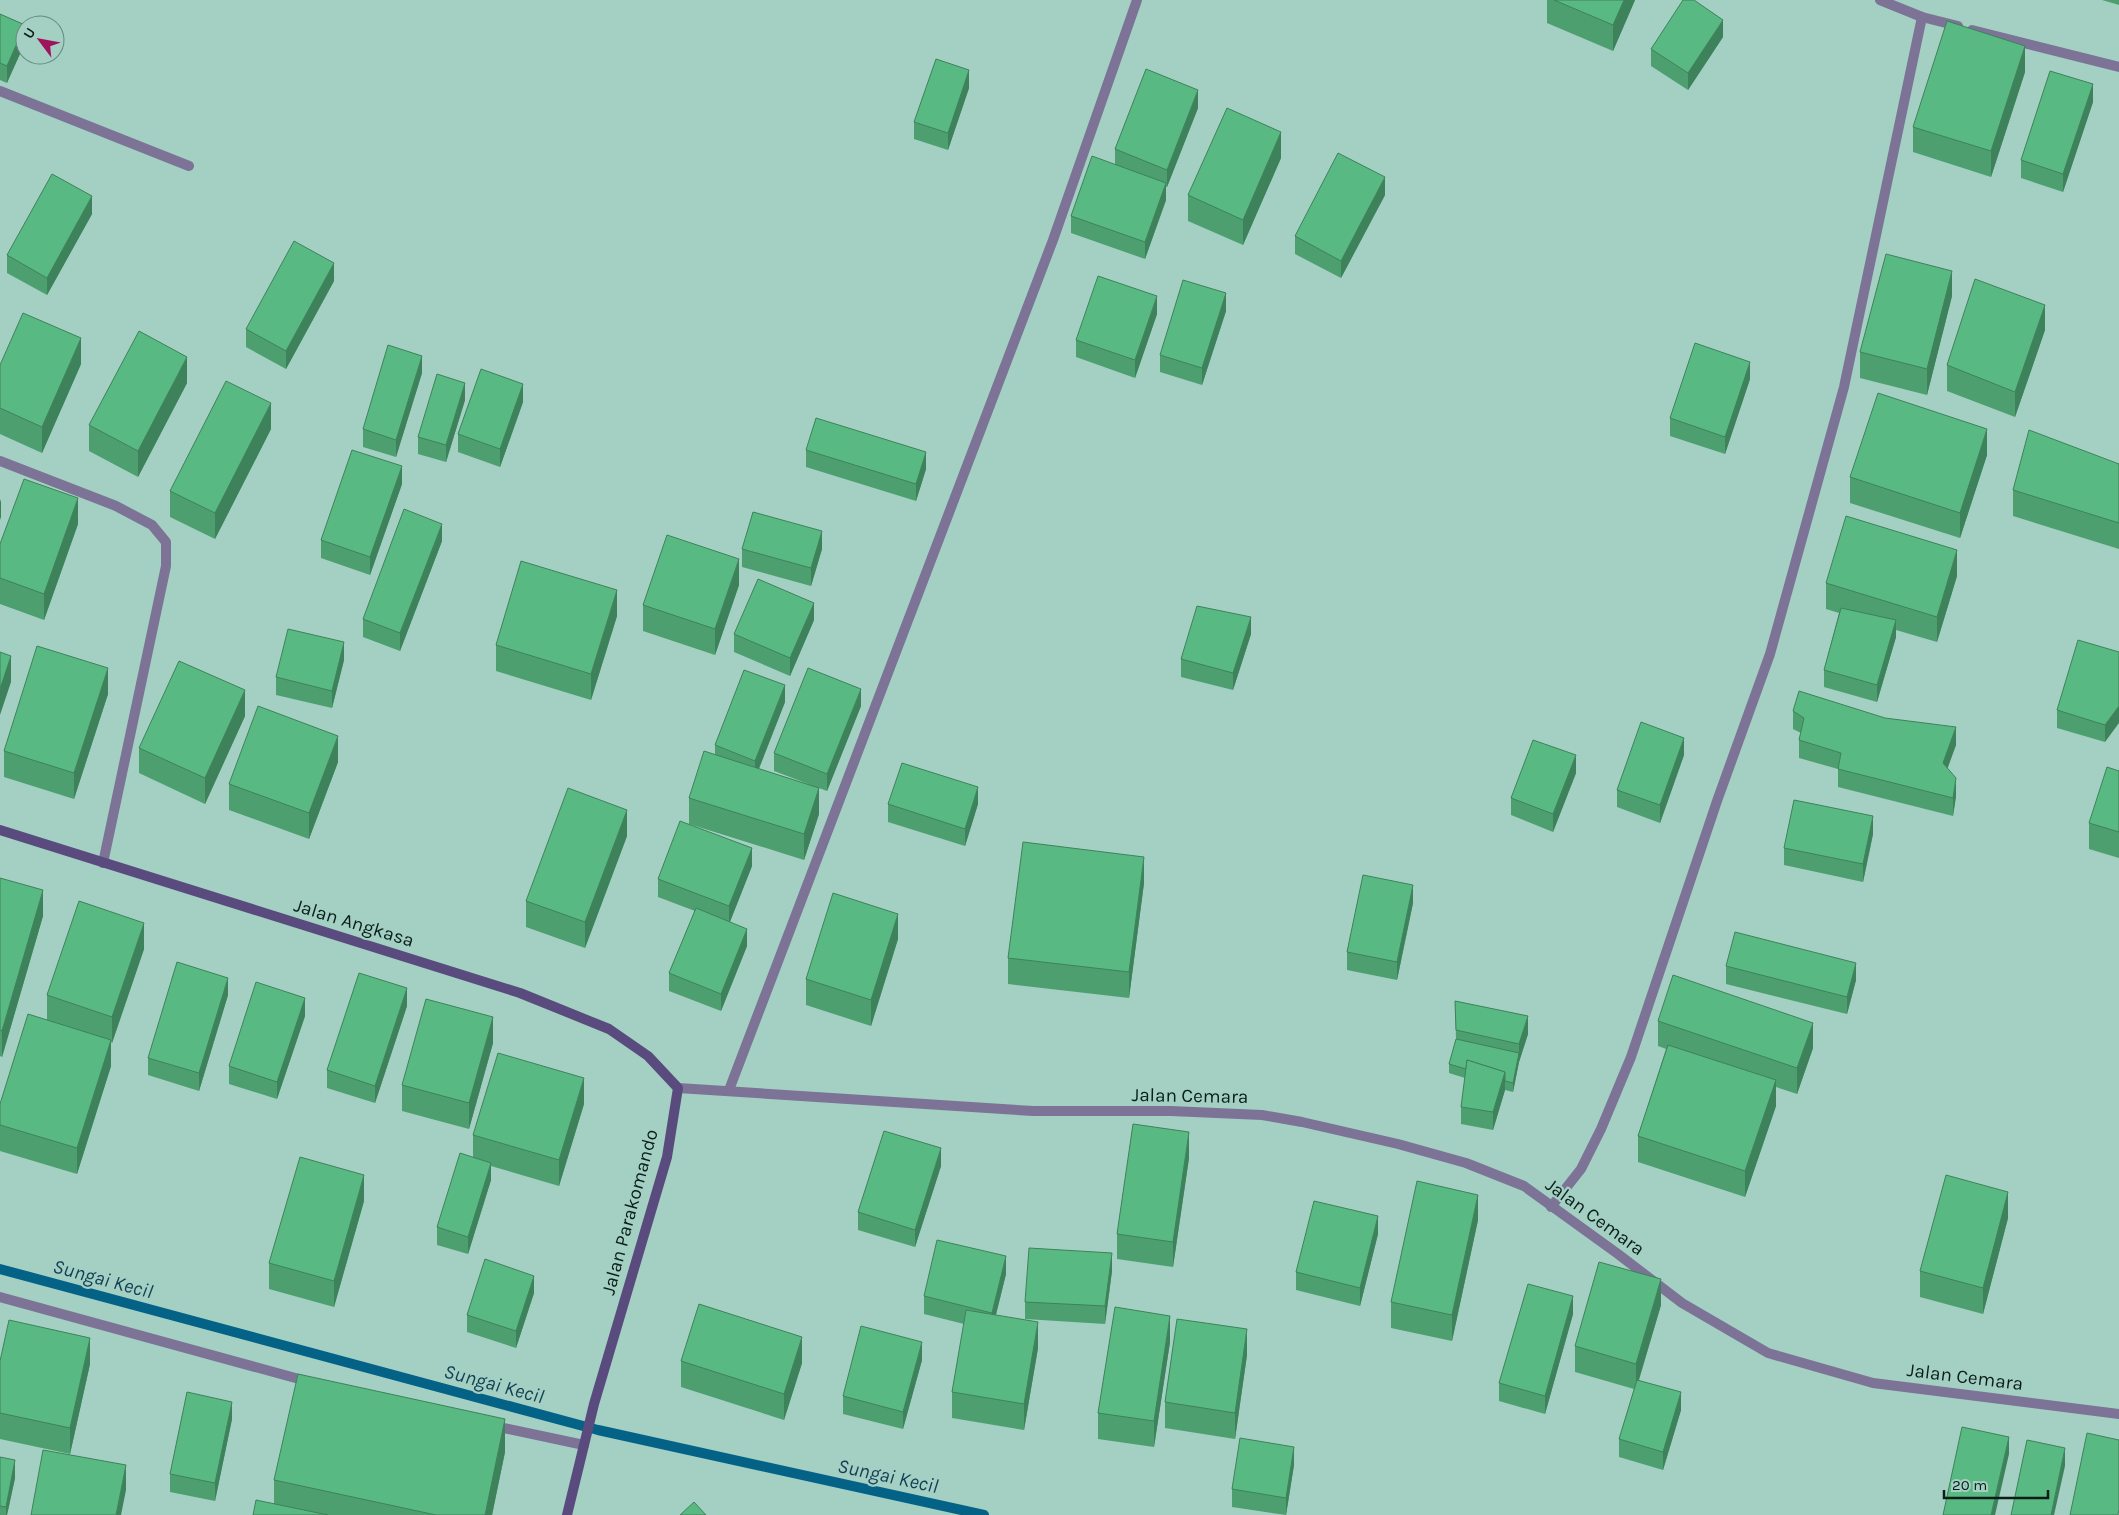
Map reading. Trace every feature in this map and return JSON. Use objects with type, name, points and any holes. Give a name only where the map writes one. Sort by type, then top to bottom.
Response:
[{"type":"street","points":[[678,1088],[729,1090],[1053,240],[1138,0]]},
{"type":"street","points":[[1880,0],[1922,17],[2119,67]]},
{"type":"street","points":[[1551,1207],[1581,1169],[1601,1129],[1631,1057],[1770,654],[1844,387],[1922,17]]},
{"type":"street","points":[[0,91],[189,166]]},
{"type":"street","points":[[0,461],[116,506],[152,525],[166,542],[166,566],[103,863]]},
{"type":"street","name":"Jalan Angkasa","points":[[0,830],[520,993],[609,1029],[648,1056],[678,1088]]},
{"type":"street","name":"Jalan Parakomando","points":[[567,1515],[594,1404],[667,1157],[678,1088]]},
{"type":"street","name":"Jalan Cemara","points":[[729,1090],[1033,1111],[1212,1112],[1262,1115],[1398,1144],[1466,1163],[1524,1186],[1618,1254],[1682,1304],[1768,1353],[1873,1383],[2119,1414]]},
{"type":"street","points":[[0,1297],[316,1383]]},
{"type":"street","points":[[488,1424],[585,1440]]},
{"type":"building","points":[[1554,0],[1624,0],[1613,25]]},
{"type":"building","points":[[1683,0],[1694,0],[1723,20],[1688,73],[1651,49]]},
{"type":"building","points":[[0,14],[15,21],[15,48],[7,66],[0,63]]},
{"type":"building","points":[[1947,21],[2025,46],[1991,151],[1913,127]]},
{"type":"building","points":[[936,59],[969,70],[948,133],[914,122]]},
{"type":"building","points":[[1146,69],[1198,90],[1167,170],[1115,149]]},
{"type":"building","points":[[2050,71],[2093,84],[2063,174],[2021,160]]},
{"type":"building","points":[[1227,108],[1281,132],[1243,220],[1188,195]]},
{"type":"building","points":[[1338,153],[1385,177],[1341,261],[1295,236]]},
{"type":"building","points":[[1092,156],[1166,183],[1145,242],[1071,216]]},
{"type":"building","points":[[52,174],[92,196],[47,278],[7,255]]},
{"type":"building","points":[[294,241],[334,263],[286,351],[246,329]]},
{"type":"building","points":[[1886,254],[1952,271],[1927,369],[1860,352]]},
{"type":"building","points":[[1098,276],[1157,296],[1135,360],[1076,340]]},
{"type":"building","points":[[1975,279],[2045,305],[2015,392],[1947,365]]},
{"type":"building","points":[[1183,280],[1226,293],[1202,368],[1160,355]]},
{"type":"building","points":[[23,313],[81,338],[42,427],[0,408],[0,365]]},
{"type":"building","points":[[139,331],[187,357],[138,451],[89,425]]},
{"type":"building","points":[[1695,343],[1750,362],[1725,437],[1670,418]]},
{"type":"building","points":[[388,345],[422,356],[396,440],[363,429]]},
{"type":"building","points":[[481,369],[523,384],[500,449],[458,434]]},
{"type":"building","points":[[437,374],[465,383],[446,445],[418,437]]},
{"type":"building","points":[[226,381],[271,403],[215,513],[170,491]]},
{"type":"building","points":[[1878,393],[1987,429],[1960,513],[1850,477]]},
{"type":"building","points":[[816,418],[926,452],[916,484],[806,450]]},
{"type":"building","points":[[2029,430],[2119,464],[2119,523],[2013,490]]},
{"type":"building","points":[[352,450],[402,466],[370,557],[321,540]]},
{"type":"building","points":[[24,479],[78,498],[44,594],[0,578],[0,544]]},
{"type":"building","points":[[404,509],[442,524],[400,633],[363,619]]},
{"type":"building","points":[[753,512],[822,531],[811,568],[742,549]]},
{"type":"building","points":[[1846,516],[1957,550],[1937,617],[1826,583]]},
{"type":"building","points":[[667,535],[739,559],[715,629],[643,605]]},
{"type":"building","points":[[521,561],[617,590],[591,674],[496,645]]},
{"type":"building","points":[[758,579],[814,603],[790,658],[734,634]]},
{"type":"building","points":[[1197,606],[1251,617],[1233,673],[1181,659]]},
{"type":"building","points":[[1841,608],[1896,620],[1877,685],[1824,670]]},
{"type":"building","points":[[288,629],[344,642],[332,691],[276,677]]},
{"type":"building","points":[[2078,640],[2119,652],[2119,706],[2105,725],[2057,710]]},
{"type":"building","points":[[37,646],[108,668],[74,773],[4,751]]},
{"type":"building","points":[[0,652],[11,656],[0,689]]},
{"type":"building","points":[[179,661],[245,690],[205,778],[139,748]]},
{"type":"building","points":[[808,668],[861,689],[827,774],[774,753]]},
{"type":"building","points":[[744,670],[785,685],[755,761],[715,745]]},
{"type":"building","points":[[1799,691],[1885,718],[1956,727],[1943,763],[1956,778],[1953,798],[1838,769],[1841,753],[1799,740],[1804,718],[1793,711]]},
{"type":"building","points":[[258,706],[338,736],[309,813],[229,784]]},
{"type":"building","points":[[1641,722],[1684,738],[1660,805],[1617,790]]},
{"type":"building","points":[[1533,740],[1576,755],[1553,814],[1511,798]]},
{"type":"building","points":[[704,751],[819,788],[804,834],[689,798]]},
{"type":"building","points":[[902,763],[978,787],[965,829],[888,804]]},
{"type":"building","points":[[2107,767],[2119,771],[2119,832],[2089,823]]},
{"type":"building","points":[[568,788],[627,810],[585,922],[526,901]]},
{"type":"building","points":[[1794,800],[1873,816],[1863,864],[1784,848]]},
{"type":"building","points":[[680,821],[752,848],[729,906],[658,879]]},
{"type":"building","points":[[1023,842],[1144,857],[1129,972],[1008,958]]},
{"type":"building","points":[[1363,875],[1413,885],[1397,962],[1347,952]]},
{"type":"building","points":[[0,878],[43,890],[2,1031],[0,1030]]},
{"type":"building","points":[[833,893],[898,914],[871,1000],[806,979]]},
{"type":"building","points":[[79,901],[144,923],[112,1017],[47,995]]},
{"type":"building","points":[[696,908],[747,929],[721,994],[669,973]]},
{"type":"building","points":[[1735,932],[1856,963],[1847,997],[1726,966]]},
{"type":"building","points":[[177,962],[228,978],[199,1073],[148,1058]]},
{"type":"building","points":[[359,973],[407,988],[375,1086],[327,1070]]},
{"type":"building","points":[[1673,975],[1813,1023],[1797,1068],[1658,1021]]},
{"type":"building","points":[[256,982],[305,998],[277,1082],[229,1066]]},
{"type":"building","points":[[426,999],[493,1017],[469,1103],[402,1085]]},
{"type":"building","points":[[1455,1001],[1528,1016],[1519,1044],[1456,1030]]},
{"type":"building","points":[[28,1014],[111,1040],[77,1148],[0,1125],[0,1104]]},
{"type":"building","points":[[1456,1039],[1519,1053],[1513,1083],[1505,1081],[1505,1072],[1467,1060],[1466,1069],[1449,1064]]},
{"type":"building","points":[[1668,1045],[1776,1080],[1745,1171],[1638,1136]]},
{"type":"building","points":[[498,1053],[584,1078],[559,1160],[473,1135]]},
{"type":"building","points":[[1467,1060],[1505,1072],[1493,1112],[1461,1107]]},
{"type":"building","points":[[1133,1124],[1189,1132],[1173,1242],[1117,1234]]},
{"type":"building","points":[[884,1131],[941,1148],[915,1230],[858,1212]]},
{"type":"building","points":[[460,1153],[491,1163],[468,1237],[437,1227]]},
{"type":"building","points":[[300,1157],[364,1175],[334,1281],[269,1263]]},
{"type":"building","points":[[1946,1175],[2008,1192],[1983,1288],[1920,1271]]},
{"type":"building","points":[[1417,1181],[1478,1195],[1452,1315],[1391,1302]]},
{"type":"building","points":[[1314,1201],[1378,1216],[1360,1288],[1296,1272]]},
{"type":"building","points":[[937,1240],[1006,1256],[992,1313],[924,1296]]},
{"type":"building","points":[[1029,1248],[1112,1253],[1105,1306],[1025,1302]]},
{"type":"building","points":[[485,1259],[534,1276],[516,1331],[467,1315]]},
{"type":"building","points":[[1599,1262],[1661,1279],[1636,1364],[1575,1346]]},
{"type":"building","points":[[1528,1284],[1573,1296],[1545,1396],[1499,1383]]},
{"type":"building","points":[[699,1304],[802,1337],[784,1394],[681,1361]]},
{"type":"building","points":[[1115,1307],[1170,1316],[1154,1421],[1098,1413]]},
{"type":"building","points":[[966,1310],[1038,1322],[1024,1404],[952,1392]]},
{"type":"building","points":[[1177,1319],[1247,1329],[1235,1413],[1165,1402]]},
{"type":"building","points":[[9,1320],[90,1338],[70,1428],[0,1413],[0,1361]]},
{"type":"building","points":[[861,1326],[922,1342],[903,1412],[843,1396]]},
{"type":"building","points":[[298,1374],[505,1419],[485,1515],[436,1515],[274,1480]]},
{"type":"building","points":[[1637,1380],[1681,1392],[1663,1452],[1619,1439]]},
{"type":"building","points":[[187,1392],[232,1402],[215,1483],[170,1474]]},
{"type":"building","points":[[1962,1427],[2009,1437],[1991,1515],[1943,1515]]},
{"type":"building","points":[[2087,1433],[2119,1440],[2118,1515],[2070,1515]]},
{"type":"building","points":[[1240,1438],[1294,1447],[1286,1498],[1232,1489]]},
{"type":"building","points":[[2027,1440],[2065,1448],[2051,1515],[2011,1515]]},
{"type":"building","points":[[43,1450],[126,1465],[116,1515],[31,1515]]},
{"type":"building","points":[[0,1457],[15,1460],[6,1507],[0,1506]]},
{"type":"building","points":[[256,1500],[328,1515],[253,1515]]},
{"type":"building","points":[[694,1502],[706,1515],[680,1515]]},
{"type":"waterway","name":"Sungai Kecil","points":[[0,1269],[598,1430],[984,1515]]}]
